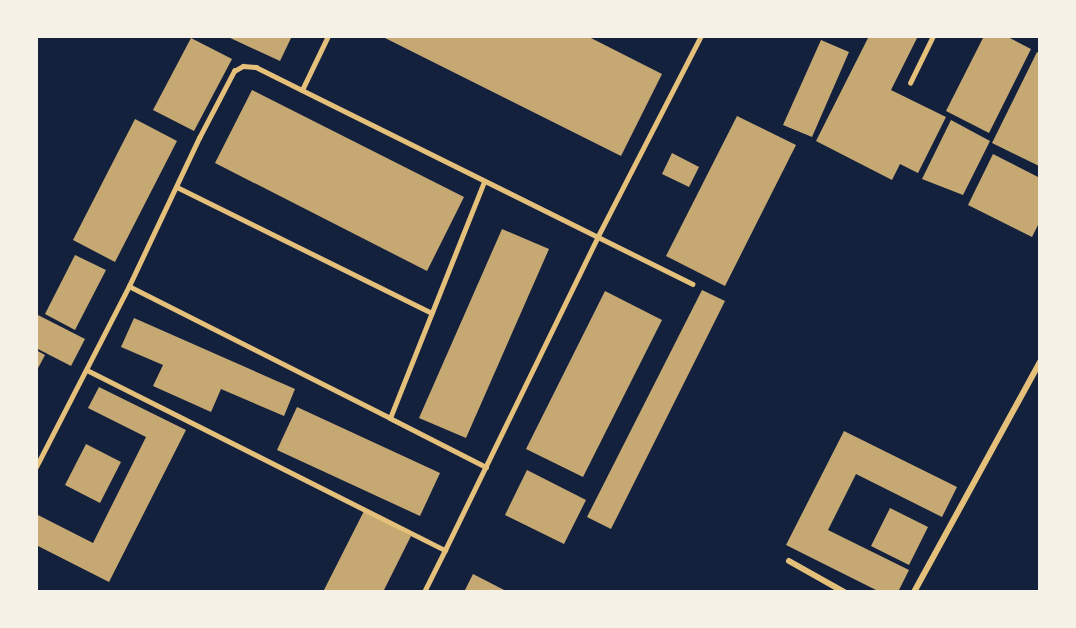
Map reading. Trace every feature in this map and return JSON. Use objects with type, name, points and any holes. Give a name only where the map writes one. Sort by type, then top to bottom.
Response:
[{"type":"street","points":[[914,592],[1040,362]]},
{"type":"street","points":[[789,561],[844,592]]},
{"type":"lane","points":[[302,90],[328,36]]},
{"type":"lane","points":[[909,83],[933,36]]},
{"type":"lane","points":[[424,592],[698,37]]},
{"type":"lane","points":[[36,467],[129,286],[234,71],[243,66],[256,68],[302,90],[692,284]]},
{"type":"lane","points":[[390,418],[484,182]]},
{"type":"lane","points":[[177,188],[432,313]]},
{"type":"lane","points":[[129,286],[486,467]]},
{"type":"lane","points":[[87,370],[446,550]]},
{"type":"building","points":[[226,36],[292,36],[280,61]]},
{"type":"building","points":[[381,36],[587,36],[662,74],[621,156]]},
{"type":"building","points":[[869,36],[918,36],[891,90],[946,117],[918,173],[900,164],[892,180],[816,141]]},
{"type":"building","points":[[984,36],[1006,36],[1031,49],[989,133],[946,111]]},
{"type":"building","points":[[191,38],[232,59],[194,131],[153,110]]},
{"type":"building","points":[[821,40],[849,52],[812,137],[783,125]]},
{"type":"building","points":[[1037,52],[1040,54],[1039,166],[992,143]]},
{"type":"building","points":[[252,90],[464,197],[427,271],[215,163]]},
{"type":"building","points":[[737,116],[796,145],[725,286],[666,256]]},
{"type":"building","points":[[135,119],[177,141],[115,262],[73,240]]},
{"type":"building","points":[[951,120],[990,141],[963,195],[922,179]]},
{"type":"building","points":[[672,153],[699,167],[689,187],[662,174]]},
{"type":"building","points":[[993,154],[1040,178],[1040,221],[1032,237],[968,205]]},
{"type":"building","points":[[502,229],[549,249],[466,438],[419,418]]},
{"type":"building","points":[[75,255],[106,270],[75,330],[45,314]]},
{"type":"building","points":[[702,290],[725,301],[611,529],[587,517]]},
{"type":"building","points":[[605,291],[662,320],[583,477],[526,449]]},
{"type":"building","points":[[36,314],[85,339],[71,366],[36,348]]},
{"type":"building","points":[[134,318],[295,389],[284,416],[221,389],[211,412],[153,386],[163,365],[121,347]]},
{"type":"building","points":[[36,350],[45,355],[36,372]]},
{"type":"building","points":[[99,387],[186,430],[109,582],[36,545],[36,514],[93,543],[146,437],[88,408]]},
{"type":"building","points":[[297,407],[440,473],[420,516],[277,450]]},
{"type":"building","points":[[844,431],[957,487],[942,517],[856,474],[828,530],[909,570],[898,592],[880,592],[786,545]]},
{"type":"building","points":[[86,444],[121,462],[100,503],[65,485]]},
{"type":"building","points":[[527,470],[586,500],[564,544],[505,515]]},
{"type":"building","points":[[890,508],[928,527],[909,565],[871,546]]},
{"type":"building","points":[[364,511],[411,536],[383,592],[323,592]]},
{"type":"building","points":[[473,574],[508,592],[464,592]]}]
